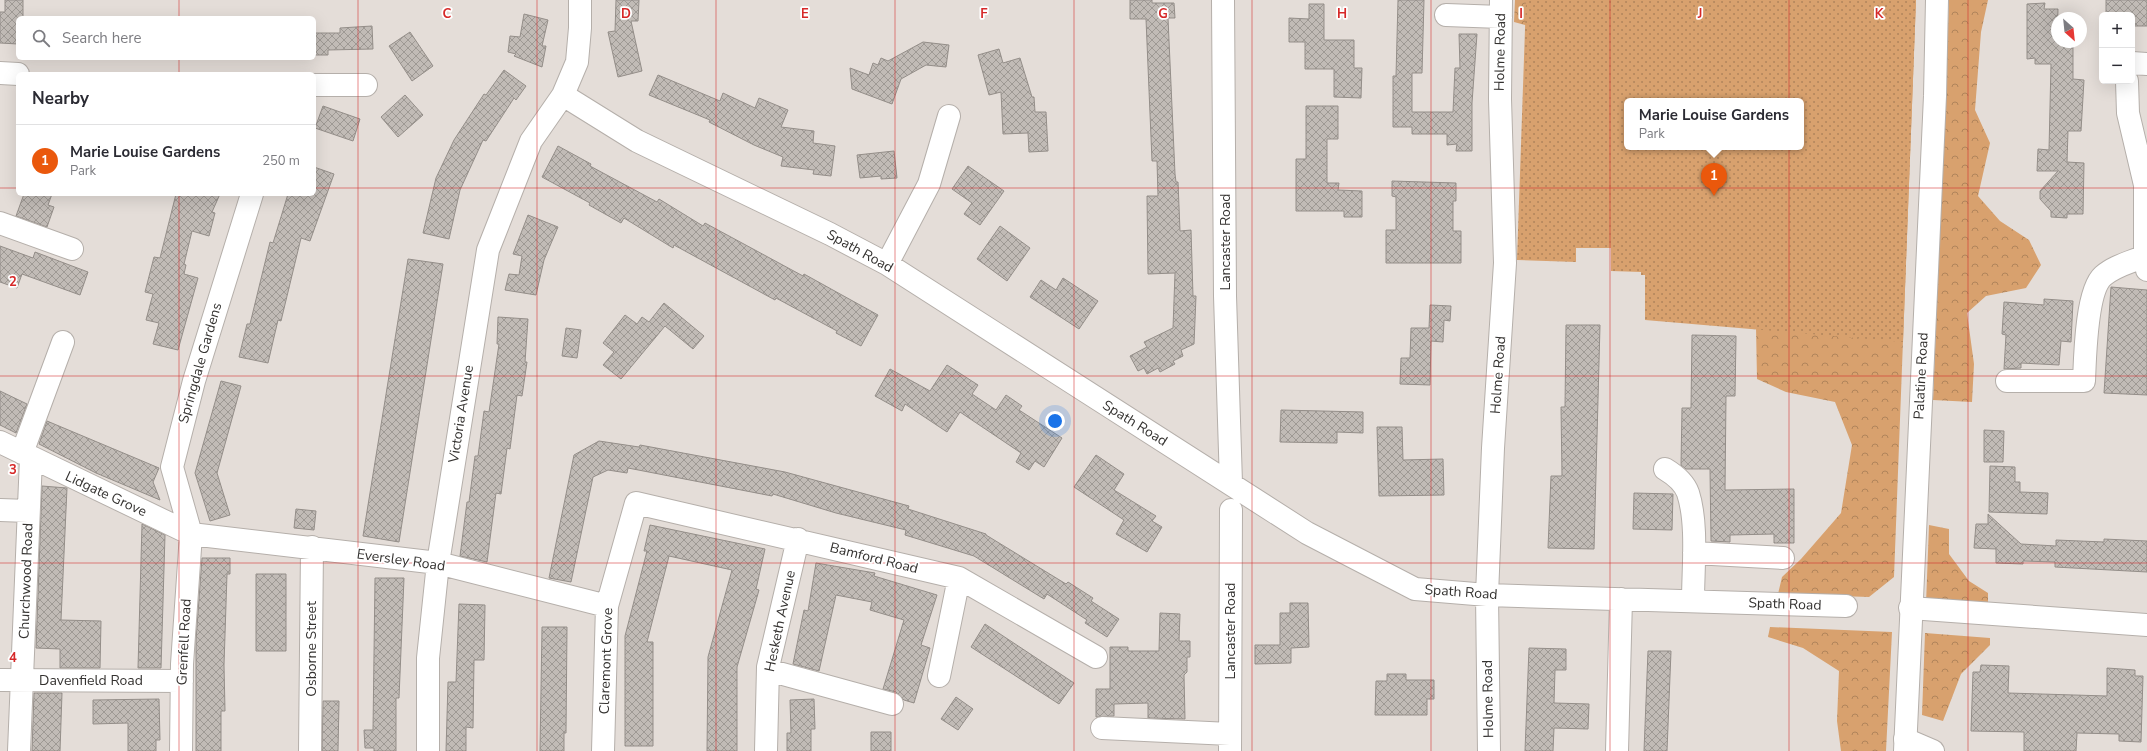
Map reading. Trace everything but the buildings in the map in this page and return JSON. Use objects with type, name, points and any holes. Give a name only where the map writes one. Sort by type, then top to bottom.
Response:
[{"type":"street","points":[[563,95],[577,62],[580,28],[580,0]]},
{"type":"street","name":"Lancaster Road","points":[[1223,0],[1225,296],[1231,483]]},
{"type":"street","name":"Palatine Road","points":[[1905,745],[1934,103],[1937,0]]},
{"type":"street","points":[[1446,15],[1501,8]]},
{"type":"street","name":"Holme Road","points":[[1489,751],[1487,595],[1493,448],[1505,263],[1500,99],[1501,8]]},
{"type":"street","points":[[2135,63],[2147,64]]},
{"type":"street","points":[[0,73],[16,74]]},
{"type":"street","points":[[2007,381],[2084,381],[2091,302],[2102,276],[2114,268],[2146,264],[2146,185],[2128,113],[2127,84]]},
{"type":"street","points":[[316,85],[366,85]]},
{"type":"street","name":"Spath Road","points":[[563,95],[637,141],[830,234],[887,264],[1307,533],[1416,589],[1487,595],[1846,606]]},
{"type":"street","name":"Victoria Avenue","points":[[428,751],[428,658],[438,564],[488,250],[531,141],[563,95]]},
{"type":"street","points":[[887,264],[929,184],[949,116]]},
{"type":"street","name":"Springdale Gardens","points":[[191,534],[172,467],[194,381],[251,196]]},
{"type":"street","points":[[0,223],[72,249]]},
{"type":"street","points":[[26,455],[63,342]]},
{"type":"street","name":"Lidgate Grove","points":[[0,442],[191,534]]},
{"type":"street","name":"Churchwood Road","points":[[19,751],[28,510],[26,455]]},
{"type":"street","points":[[1665,469],[1678,477],[1688,492],[1694,539],[1693,601]]},
{"type":"street","name":"Bamford Road","points":[[636,503],[798,539],[959,578],[1096,657]]},
{"type":"street","name":"Claremont Grove","points":[[603,751],[607,606],[636,503]]},
{"type":"street","points":[[0,510],[28,510]]},
{"type":"street","name":"Lancaster Road","points":[[1230,743],[1231,510]]},
{"type":"street","name":"Eversley Road","points":[[191,534],[438,564],[607,606]]},
{"type":"street","name":"Grenfell Road","points":[[181,751],[182,680],[191,534]]},
{"type":"street","name":"Hesketh Avenue","points":[[766,751],[768,670],[798,539]]},
{"type":"street","name":"Osborne Street","points":[[310,751],[312,548]]},
{"type":"street","points":[[1694,553],[1782,558]]},
{"type":"street","points":[[939,676],[959,578]]},
{"type":"street","points":[[1617,751],[1621,599]]},
{"type":"street","points":[[1910,608],[2147,625]]},
{"type":"street","points":[[768,670],[892,704]]},
{"type":"street","name":"Davenfield Road","points":[[0,680],[182,680]]},
{"type":"street","points":[[1102,728],[1230,743]]},
{"type":"street","points":[[1905,745],[1933,751]]},
{"type":"green space","points":[[1515,0],[1916,0],[1894,577],[1869,597],[1778,594],[1782,577],[1801,559],[1841,513],[1852,445],[1835,402],[1786,392],[1757,379],[1756,327],[1837,209],[1804,110],[1804,98],[1790,98],[1514,22]]},
{"type":"green space","points":[[1526,0],[1916,0],[1903,342],[1645,320],[1645,275],[1641,275],[1641,272],[1611,271],[1611,248],[1576,248],[1576,262],[1517,260]]},
{"type":"green space","points":[[1949,0],[1988,0],[1981,32],[1975,110],[1990,143],[1978,196],[2000,221],[2029,240],[2041,265],[2026,288],[1986,296],[1967,313],[1974,364],[1972,402],[1933,400]]},
{"type":"green space","points":[[1929,525],[1949,529],[1949,554],[1969,581],[1988,593],[1988,606],[1926,604]]},
{"type":"green space","points":[[1770,627],[1892,632],[1886,751],[1841,751],[1837,721],[1839,671],[1803,648],[1768,637]]},
{"type":"green space","points":[[1925,633],[1990,638],[1990,645],[1961,674],[1943,721],[1922,715]]},
{"type":"place","name":"Marie Louise Gardens","points":[[1714,196]]}]
